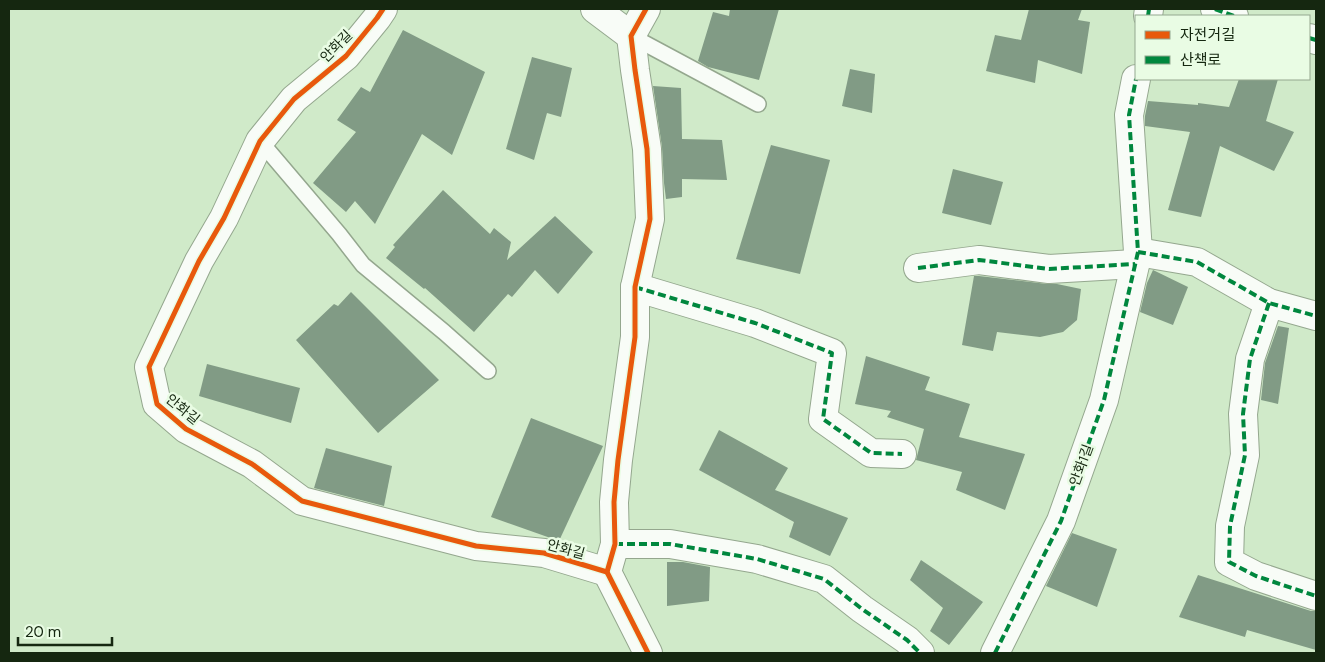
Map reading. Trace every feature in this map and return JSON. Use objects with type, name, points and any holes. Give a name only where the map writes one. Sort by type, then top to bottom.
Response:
[{"type":"street","name":"안화길","points":[[382,9],[377,18],[346,56],[294,99],[260,141],[224,218],[199,261],[148,368],[157,404],[186,429],[252,464],[302,501],[476,546],[544,553],[607,572]]},
{"type":"street","points":[[594,9],[631,36]]},
{"type":"street","points":[[646,9],[631,36],[647,149],[650,219],[635,287],[635,337],[614,502],[616,544],[607,572],[648,653]]},
{"type":"street","points":[[1214,9],[1231,15]]},
{"type":"street","name":"안화1길","points":[[995,653],[1061,521],[1104,400],[1136,258],[1129,115],[1136,80]]},
{"type":"street","points":[[918,268],[978,260],[1050,269],[1136,258],[1197,262],[1269,304],[1316,316]]},
{"type":"street","points":[[635,287],[755,323],[832,353],[823,420],[871,453],[902,454]]},
{"type":"street","points":[[1269,304],[1250,359],[1243,414],[1245,455],[1230,526],[1228,562],[1256,576],[1316,596]]},
{"type":"street","points":[[616,544],[670,544],[757,560],[824,579],[862,610],[907,640],[920,653]]},
{"type":"lane","points":[[631,36],[758,104]]},
{"type":"lane","points":[[260,141],[339,234],[363,266],[444,332],[488,371]]},
{"type":"building","points":[[730,9],[779,9],[759,80],[708,67],[698,61],[713,12],[729,16]]},
{"type":"building","points":[[1029,9],[1082,9],[1078,20],[1090,22],[1082,74],[1038,60],[1035,83],[986,71],[995,35],[1021,40]]},
{"type":"building","points":[[403,30],[485,72],[452,155],[422,134],[375,224],[355,201],[346,212],[313,183],[356,132],[337,120],[361,87],[370,92]]},
{"type":"building","points":[[532,57],[572,68],[561,117],[547,113],[534,160],[506,149]]},
{"type":"building","points":[[850,69],[875,74],[872,113],[842,106]]},
{"type":"building","points":[[1239,80],[1278,80],[1266,121],[1294,132],[1274,171],[1220,146],[1201,217],[1168,210],[1190,132],[1145,126],[1148,101],[1198,105],[1198,103],[1229,107]]},
{"type":"building","points":[[653,86],[681,88],[682,139],[722,140],[727,180],[682,179],[682,197],[666,199],[662,147]]},
{"type":"building","points":[[771,145],[830,160],[800,274],[736,259]]},
{"type":"building","points":[[953,169],[1003,182],[991,225],[942,213]]},
{"type":"building","points":[[443,190],[490,234],[494,228],[511,242],[507,260],[555,216],[593,252],[558,294],[535,270],[512,297],[508,294],[474,332],[425,288],[386,258],[395,247],[393,245]]},
{"type":"building","points":[[1153,270],[1188,287],[1173,325],[1140,312],[1147,283]]},
{"type":"building","points":[[974,276],[1057,284],[1081,289],[1077,320],[1063,332],[1040,337],[997,332],[993,351],[962,345]]},
{"type":"building","points":[[351,292],[439,380],[378,433],[296,340],[334,304],[338,306]]},
{"type":"building","points":[[1278,326],[1289,328],[1278,404],[1261,400],[1265,363]]},
{"type":"building","points":[[866,356],[930,377],[925,390],[970,404],[959,437],[1025,454],[1005,510],[956,490],[962,472],[916,460],[924,429],[887,417],[891,411],[855,404]]},
{"type":"building","points":[[207,364],[300,388],[291,423],[199,396]]},
{"type":"building","points":[[531,418],[603,446],[559,541],[491,517]]},
{"type":"building","points":[[719,430],[788,468],[775,490],[848,518],[830,556],[789,537],[794,522],[699,470]]},
{"type":"building","points":[[326,448],[392,466],[384,506],[314,488]]},
{"type":"building","points":[[1072,533],[1117,549],[1097,607],[1046,586]]},
{"type":"building","points":[[921,560],[983,602],[949,645],[930,631],[943,608],[910,580]]},
{"type":"building","points":[[667,562],[683,562],[710,567],[709,601],[667,606]]},
{"type":"building","points":[[1198,575],[1316,611],[1316,650],[1247,630],[1245,637],[1179,617]]},
{"type":"marked path","points":[[1148,15],[1149,9]]},
{"type":"marked path","points":[[1215,9],[1231,15]]},
{"type":"marked path","points":[[1310,38],[1316,40]]},
{"type":"marked path","points":[[995,653],[1061,521],[1104,400],[1138,252],[1129,115],[1136,80]]},
{"type":"marked path","points":[[1138,252],[1197,262],[1269,303],[1316,316]]},
{"type":"marked path","points":[[918,268],[979,260],[1049,269],[1135,264]]},
{"type":"marked path","points":[[635,287],[755,323],[832,353],[823,419],[871,453],[902,454]]},
{"type":"marked path","points":[[1269,303],[1250,359],[1243,414],[1245,455],[1230,526],[1229,562],[1256,576],[1316,596]]},
{"type":"marked path","points":[[615,544],[670,544],[757,559],[824,579],[862,609],[907,640],[920,653]]},
{"type":"cycle path","points":[[383,9],[346,56],[294,99],[260,141],[224,218],[199,261],[149,367],[157,404],[186,429],[252,464],[302,501],[476,546],[544,553],[607,572]]},
{"type":"cycle path","points":[[646,9],[631,36],[647,149],[650,219],[635,287],[635,337],[614,502],[615,544],[607,572],[648,653]]}]
